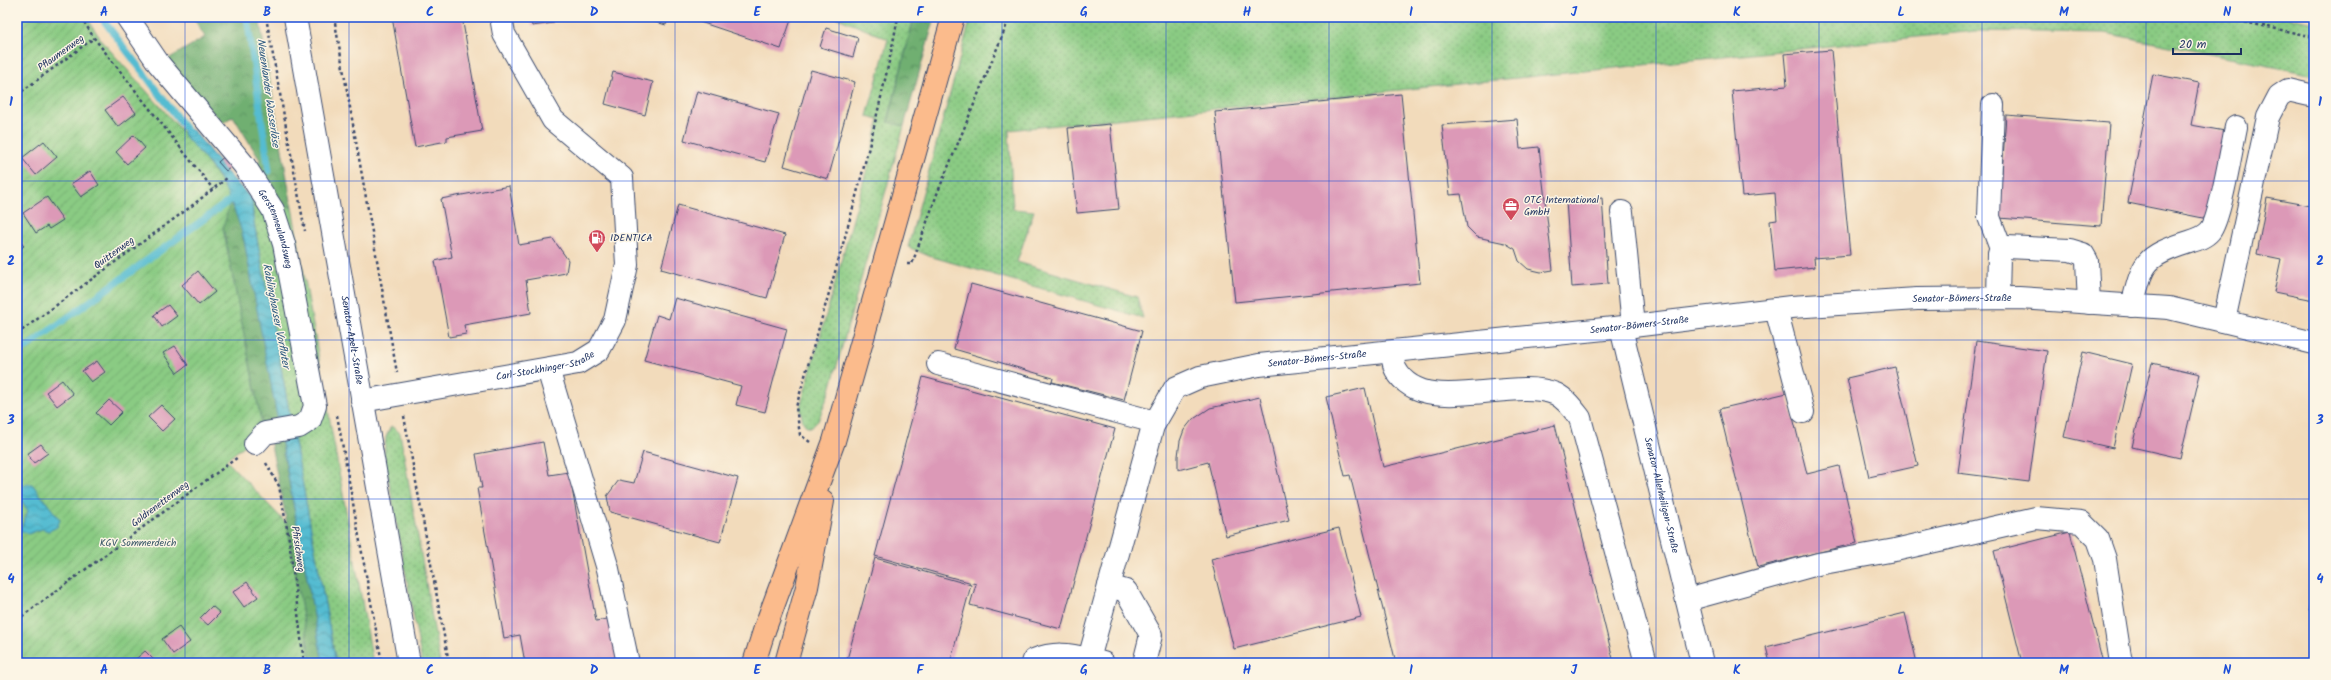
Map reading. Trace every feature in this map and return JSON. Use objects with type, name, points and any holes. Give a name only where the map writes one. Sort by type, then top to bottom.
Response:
[{"type":"highway","points":[[754,663],[831,449],[953,17]]},
{"type":"highway","points":[[786,663],[807,587],[831,449]]},
{"type":"street","name":"Gerstenneulandsweg","points":[[127,17],[159,64],[244,165],[273,210],[284,244],[315,406],[310,420],[299,427],[265,433],[255,444]]},
{"type":"street","name":"Senator-Apelt-Straße","points":[[295,17],[362,401],[410,663]]},
{"type":"street","name":"Carl-Stockhinger-Straße","points":[[362,401],[400,396],[578,363],[599,350],[615,320],[627,265],[622,178],[553,120],[504,34],[501,17]]},
{"type":"street","points":[[2224,321],[2268,117],[2279,96],[2288,90],[2314,96]]},
{"type":"street","points":[[1993,105],[1989,217],[2001,249],[1999,254],[1998,298]]},
{"type":"street","points":[[2132,306],[2139,279],[2151,258],[2162,251],[2201,238],[2211,230],[2217,216],[2236,127]]},
{"type":"street","name":"Senator-Allerheiligen-Straße","points":[[1622,212],[1627,327],[1702,663]]},
{"type":"street","points":[[2001,249],[2007,247],[2062,250],[2083,254],[2087,261],[2088,303]]},
{"type":"street","name":"Senator-Bömers-Straße","points":[[1096,661],[1109,586],[1155,422],[1175,388],[1200,377],[1259,365],[1627,327],[1776,309],[1917,299],[1998,298],[2169,308],[2314,343]]},
{"type":"street","points":[[1776,309],[1803,412]]},
{"type":"street","points":[[1392,352],[1396,369],[1403,379],[1413,386],[1423,390],[1442,395],[1512,388],[1534,389],[1556,394],[1569,404],[1580,418],[1646,663]]},
{"type":"street","points":[[938,364],[1155,422]]},
{"type":"street","points":[[548,369],[608,569],[628,663]]},
{"type":"street","points":[[1687,600],[1818,564],[1895,550],[2036,518],[2081,522],[2098,539],[2105,559],[2121,663]]},
{"type":"street","points":[[1109,586],[1126,591],[1151,635],[1144,663]]},
{"type":"street","points":[[1033,663],[1034,660],[1049,654],[1069,654],[1096,661]]},
{"type":"path","points":[[81,17],[94,38],[213,189]]},
{"type":"path","points":[[334,17],[400,396],[449,663]]},
{"type":"path","points":[[831,449],[800,435],[796,407],[859,181],[888,70],[898,17]]},
{"type":"path","points":[[884,263],[912,264],[937,194],[1010,17]]},
{"type":"path","points":[[2221,17],[2314,37]]},
{"type":"path","name":"Pflaumenweg","points":[[17,95],[94,38]]},
{"type":"path","name":"Quittenweg","points":[[17,334],[220,184]]},
{"type":"path","name":"Goldrenettenweg","points":[[17,620],[255,444]]},
{"type":"path","name":"Pfirsichweg","points":[[255,444],[279,486],[289,539],[304,663]]},
{"type":"green space","name":"KGV Sommerdeich","points":[[17,17],[87,17],[100,38],[194,145],[212,168],[224,188],[229,201],[223,228],[263,431],[226,460],[287,524],[311,663],[17,663]]},
{"type":"green space","points":[[193,17],[259,17],[292,207],[276,205],[252,168],[260,160],[233,116],[223,123],[163,62],[205,37]]},
{"type":"green space","points":[[835,17],[914,17],[888,121],[904,126],[830,390],[818,421],[812,427],[807,427],[803,422],[800,408],[872,151],[879,119],[867,116],[888,39]]},
{"type":"green space","points":[[914,17],[935,17],[904,126],[888,122]]},
{"type":"green space","points":[[971,17],[2287,17],[2314,23],[2314,75],[2105,33],[1976,31],[1009,130],[1013,209],[1034,211],[1017,262],[1137,297],[1143,318],[929,256],[908,247]]},
{"type":"green space","points":[[252,199],[292,207],[373,663],[336,663],[253,217]]},
{"type":"green space","points":[[229,201],[238,217],[244,240],[279,423],[263,431],[223,228]]},
{"type":"green space","points":[[391,426],[400,433],[440,663],[422,663],[384,454],[386,437]]},
{"type":"green space","points":[[281,439],[323,663],[311,663],[287,524],[270,440]]},
{"type":"water","points":[[184,126],[194,131],[226,171],[252,199],[253,217],[336,663],[323,663],[244,240],[236,215],[225,190],[213,169],[183,134]]},
{"type":"water","points":[[25,484],[32,484],[60,520],[57,527],[49,531],[42,529],[28,534],[20,530],[28,511],[20,498],[20,491]]},
{"type":"building","points":[[392,17],[462,17],[482,131],[447,137],[447,141],[415,147]]},
{"type":"building","points":[[530,17],[552,17],[553,23],[532,26]]},
{"type":"building","points":[[639,17],[668,17],[666,25]]},
{"type":"building","points":[[702,17],[792,17],[781,49],[700,22]]},
{"type":"building","points":[[826,28],[858,38],[853,57],[820,47]]},
{"type":"building","points":[[1831,50],[1850,255],[1814,258],[1815,267],[1775,271],[1770,221],[1777,220],[1775,193],[1742,196],[1732,91],[1787,86],[1784,54]]},
{"type":"building","points":[[811,70],[855,82],[828,179],[784,166]]},
{"type":"building","points":[[613,72],[653,82],[645,115],[605,104]]},
{"type":"building","points":[[2153,74],[2199,83],[2191,125],[2225,131],[2208,219],[2128,203]]},
{"type":"building","points":[[697,91],[779,114],[765,162],[684,140]]},
{"type":"building","points":[[1401,94],[1420,283],[1235,302],[1215,112]]},
{"type":"building","points":[[123,97],[136,113],[118,127],[105,110]]},
{"type":"building","points":[[2006,115],[2109,123],[2101,226],[1999,218]]},
{"type":"building","points":[[1517,119],[1520,149],[1539,147],[1553,270],[1541,272],[1528,269],[1519,261],[1515,249],[1505,243],[1477,237],[1467,227],[1461,194],[1450,195],[1442,125]]},
{"type":"building","points":[[1110,124],[1119,209],[1077,213],[1068,128]]},
{"type":"building","points":[[134,135],[145,148],[127,164],[116,152]]},
{"type":"building","points":[[44,141],[57,157],[36,175],[22,158]]},
{"type":"building","points":[[227,154],[235,164],[226,171],[218,162]]},
{"type":"building","points":[[90,171],[99,185],[81,197],[71,184]]},
{"type":"building","points":[[509,186],[519,245],[553,239],[568,260],[566,273],[526,280],[531,313],[464,325],[466,334],[449,337],[435,261],[452,257],[441,199]]},
{"type":"building","points":[[2314,192],[2314,300],[2274,292],[2281,259],[2257,254],[2267,198],[2311,206]]},
{"type":"building","points":[[47,197],[63,220],[49,229],[47,226],[36,233],[23,213]]},
{"type":"building","points":[[1602,198],[1608,284],[1572,287],[1566,201]]},
{"type":"building","points":[[678,205],[785,235],[767,298],[661,269]]},
{"type":"building","points":[[17,238],[24,246],[17,251]]},
{"type":"building","points":[[198,271],[215,292],[199,305],[182,285]]},
{"type":"building","points":[[971,284],[1142,331],[1124,400],[1052,382],[1053,378],[954,349]]},
{"type":"building","points":[[675,298],[787,329],[765,412],[736,405],[741,386],[644,360],[657,315],[669,319]]},
{"type":"building","points":[[168,305],[177,316],[162,327],[154,315]]},
{"type":"building","points":[[1976,341],[2047,351],[2029,482],[1958,473]]},
{"type":"building","points":[[175,346],[188,365],[177,373],[163,353]]},
{"type":"building","points":[[2083,352],[2132,364],[2113,448],[2064,437]]},
{"type":"building","points":[[97,361],[105,372],[91,382],[82,371]]},
{"type":"building","points":[[2152,363],[2200,374],[2180,458],[2132,447]]},
{"type":"building","points":[[1895,367],[1918,466],[1869,477],[1847,378]]},
{"type":"building","points":[[923,377],[1115,429],[1061,629],[970,605],[976,584],[875,556]]},
{"type":"building","points":[[62,380],[73,394],[57,406],[46,392]]},
{"type":"building","points":[[1365,388],[1383,467],[1555,425],[1614,663],[1396,663],[1350,475],[1345,476],[1326,397]]},
{"type":"building","points":[[1787,393],[1807,474],[1839,466],[1857,543],[1758,567],[1719,409]]},
{"type":"building","points":[[1260,397],[1289,520],[1226,536],[1208,462],[1178,470],[1180,441],[1184,430],[1192,420],[1210,408]]},
{"type":"building","points":[[109,400],[122,412],[109,425],[96,413]]},
{"type":"building","points":[[161,405],[175,419],[162,431],[148,417]]},
{"type":"building","points":[[543,442],[549,475],[569,472],[596,621],[612,618],[620,663],[525,663],[520,635],[504,638],[477,488],[482,488],[476,454]]},
{"type":"building","points":[[41,444],[48,453],[34,463],[27,454]]},
{"type":"building","points":[[643,452],[738,478],[720,542],[610,512],[607,496],[619,480],[634,483]]},
{"type":"building","points":[[1339,528],[1361,617],[1234,649],[1211,559]]},
{"type":"building","points":[[2070,532],[2103,663],[2022,663],[1994,551]]},
{"type":"building","points":[[875,558],[971,585],[950,663],[846,663]]},
{"type":"building","points":[[247,582],[258,597],[244,607],[233,592]]},
{"type":"building","points":[[2314,595],[2314,612],[2309,610]]},
{"type":"building","points":[[212,606],[220,613],[208,625],[200,618]]},
{"type":"building","points":[[1905,613],[1917,663],[1770,663],[1766,647]]},
{"type":"building","points":[[179,627],[190,642],[173,654],[162,639]]},
{"type":"building","points":[[145,651],[157,663],[131,663]]},
{"type":"waterway","name":"Rablinghauser Vorfluter","points":[[101,17],[189,133]]},
{"type":"waterway","name":"Neuenlander Wasserlöse","points":[[247,17],[269,171]]},
{"type":"waterway","points":[[17,354],[236,196]]},
{"type":"place","name":"OTC International GmbH","points":[[1511,221]]},
{"type":"place","name":"IDENTICA","points":[[597,253]]}]
